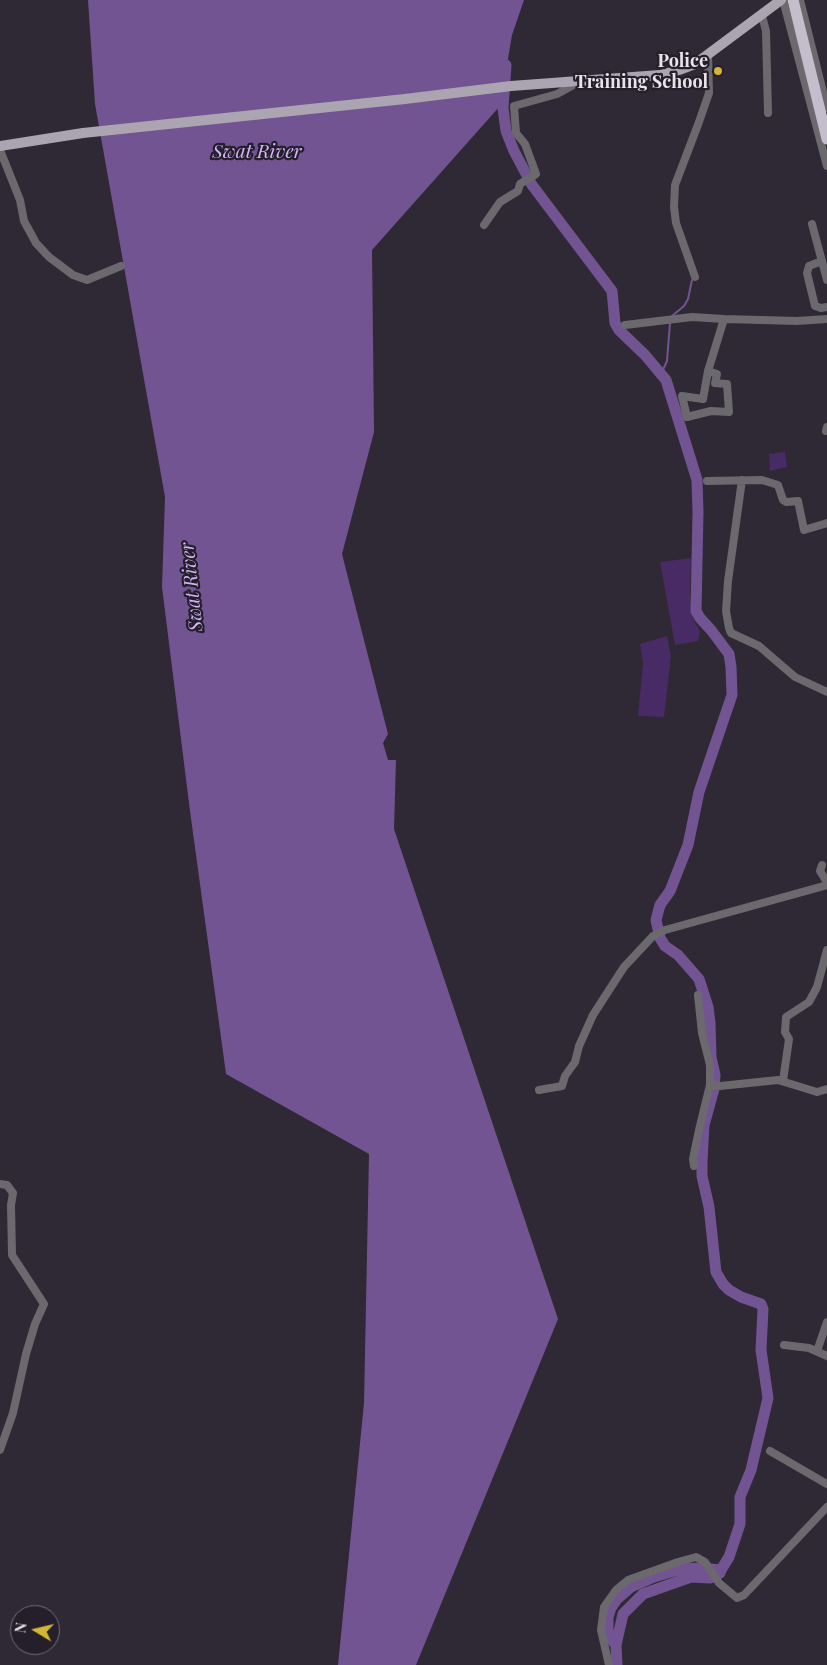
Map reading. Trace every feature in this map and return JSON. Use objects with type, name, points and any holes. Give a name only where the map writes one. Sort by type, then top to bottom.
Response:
[{"type":"highway","points":[[793,0],[827,139]]},
{"type":"main road","points":[[0,146],[83,133],[530,84],[660,75],[695,64],[782,0]]},
{"type":"street","points":[[782,0],[827,166]]},
{"type":"street","points":[[800,0],[824,81],[827,108]]},
{"type":"street","points":[[762,16],[766,31],[768,113]]},
{"type":"street","points":[[695,277],[676,223],[674,200],[675,185],[709,92],[708,55]]},
{"type":"street","points":[[484,225],[500,202],[518,191],[520,184],[536,174],[525,144],[516,133],[514,106],[556,94],[580,82]]},
{"type":"street","points":[[0,150],[20,200],[24,221],[36,243],[49,257],[73,275],[87,280],[121,266]]},
{"type":"street","points":[[812,224],[827,280]]},
{"type":"street","points":[[822,261],[809,266],[807,273],[814,306],[827,307]]},
{"type":"street","points":[[625,325],[692,317],[798,321],[827,319]]},
{"type":"street","points":[[708,371],[716,374],[716,383],[727,384],[728,412],[711,412],[687,417],[682,396],[703,400],[708,371],[724,319]]},
{"type":"street","points":[[826,431],[827,427]]},
{"type":"street","points":[[742,480],[728,581],[726,611],[731,633],[759,646],[795,677],[827,692]]},
{"type":"street","points":[[708,481],[762,480],[778,485],[783,500],[786,502],[798,501],[804,530],[827,524]]},
{"type":"street","points":[[539,1090],[562,1086],[575,1062],[579,1046],[593,1015],[624,967],[653,936],[665,930],[827,884],[820,871],[822,865]]},
{"type":"street","points":[[783,1080],[789,1038],[785,1032],[786,1017],[809,1002],[817,987],[827,950]]},
{"type":"street","points":[[694,1166],[693,1159],[710,1085],[710,1065],[702,1033],[698,996]]},
{"type":"street","points":[[710,1085],[720,1086],[783,1080],[817,1092],[827,1090]]},
{"type":"street","points":[[0,1184],[7,1186],[13,1193],[11,1205],[12,1255],[44,1304],[35,1324],[26,1354],[13,1413],[0,1450]]},
{"type":"street","points":[[817,1351],[827,1322]]},
{"type":"street","points":[[784,1344],[809,1348],[827,1356]]},
{"type":"street","points":[[770,1451],[827,1484]]},
{"type":"street","points":[[607,1662],[601,1630],[604,1607],[616,1590],[628,1580],[696,1556],[705,1562],[719,1582],[737,1598],[744,1595],[827,1507]]},
{"type":"shaded area","points":[[785,452],[787,467],[770,471],[769,454]]},
{"type":"shaded area","points":[[691,558],[690,594],[693,619],[700,631],[698,641],[675,645],[660,562]]},
{"type":"shaded area","points":[[667,636],[671,656],[664,717],[638,716],[643,663],[640,644]]},
{"type":"water","name":"Swat River","points":[[88,0],[524,0],[512,35],[500,106],[372,250],[374,432],[342,554],[388,734],[383,743],[388,760],[396,760],[394,829],[558,1319],[416,1665],[338,1665],[364,1403],[369,1154],[226,1074],[162,587],[165,497],[95,104]]},
{"type":"waterway","points":[[506,65],[503,108],[506,131],[514,151],[532,185],[612,291],[615,323],[619,330],[645,355],[666,380],[697,480],[696,611],[729,654],[731,667],[732,695],[699,792],[688,845],[670,891],[660,905],[656,920],[660,938],[665,946],[678,955],[699,979],[708,1007],[711,1057],[715,1075],[714,1089],[704,1125],[702,1176],[709,1207],[716,1272],[729,1290],[741,1297],[761,1304],[763,1309],[761,1350],[768,1398],[751,1470],[740,1497],[740,1524],[729,1557],[721,1570],[681,1569],[654,1577],[631,1587],[617,1599],[608,1617],[610,1638],[616,1645],[617,1665]]},
{"type":"waterway","points":[[672,316],[684,306],[688,299],[692,280]]},
{"type":"waterway","points":[[661,374],[667,361],[670,323]]},
{"type":"waterway","points":[[616,1645],[623,1614],[643,1594],[691,1577],[710,1578],[720,1573],[721,1570]]},
{"type":"place","name":"Police Training School","points":[[718,71]]}]
